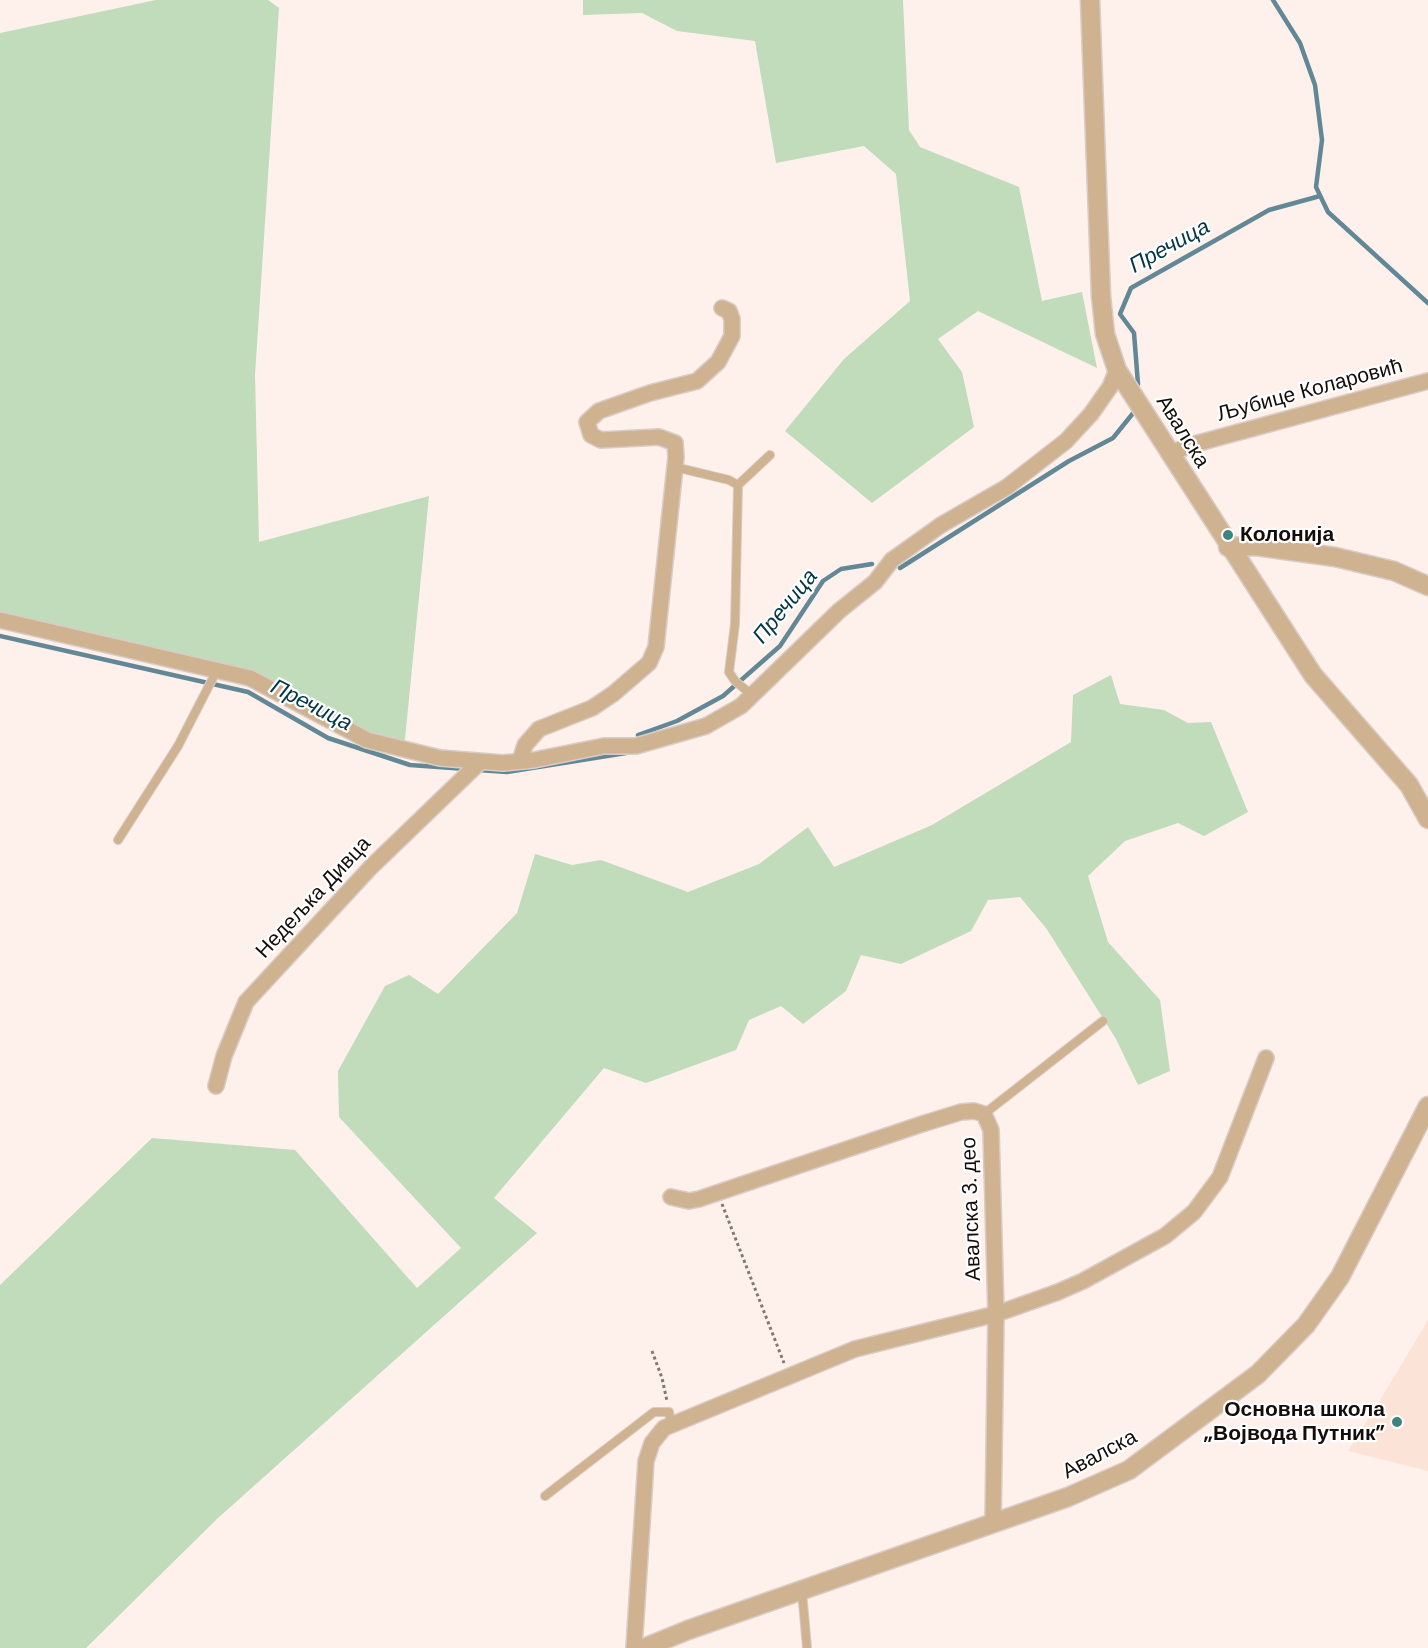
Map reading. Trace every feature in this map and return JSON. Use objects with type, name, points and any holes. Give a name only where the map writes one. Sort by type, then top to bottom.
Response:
[{"type":"street","name":"Авалска","points":[[1090,0],[1101,296],[1104,334],[1117,370],[1228,547],[1312,675],[1409,785],[1428,819]]},
{"type":"street","points":[[520,761],[525,744],[539,729],[592,708],[613,694],[649,663],[656,647],[675,467],[675,443],[660,437],[602,440],[591,435],[587,422],[599,411],[650,393],[697,381],[718,362],[732,336],[732,319],[729,311],[722,308]]},
{"type":"street","points":[[0,621],[250,678],[367,740],[440,758],[479,763],[520,761],[604,746],[636,746],[706,726],[728,715],[748,692],[838,611],[874,582],[892,560],[941,525],[1007,487],[1066,441],[1091,414],[1110,387],[1117,370]]},
{"type":"street","name":"Љубице Коларовић","points":[[1169,454],[1191,445],[1428,381]]},
{"type":"street","points":[[1228,547],[1256,546],[1335,556],[1394,572],[1428,586]]},
{"type":"street","name":"Недељка Дивца","points":[[216,1086],[224,1056],[246,1002],[371,867],[479,763]]},
{"type":"street","points":[[633,1648],[646,1461],[657,1434],[670,1418],[789,1376],[855,1349],[996,1314],[1083,1281],[1165,1236],[1194,1212],[1220,1177],[1266,1058]]},
{"type":"street","name":"Авалска","points":[[644,1648],[687,1630],[1068,1497],[1129,1470],[1273,1360],[1306,1325],[1340,1277],[1428,1106]]},
{"type":"street","name":"Авалска 3. део","points":[[671,1197],[689,1201],[961,1112],[974,1111],[984,1114],[991,1130],[996,1314],[993,1524]]},
{"type":"lane","points":[[748,692],[735,681],[729,672],[735,624],[738,485],[770,455]]},
{"type":"lane","points":[[675,467],[729,480],[738,485]]},
{"type":"lane","points":[[118,840],[173,755],[216,672]]},
{"type":"lane","points":[[984,1114],[1103,1021]]},
{"type":"lane","points":[[545,1496],[654,1412],[670,1418]]},
{"type":"lane","points":[[802,1591],[807,1648]]},
{"type":"path","points":[[718,1192],[789,1376]]},
{"type":"path","points":[[652,1351],[662,1377],[670,1418]]},
{"type":"shaded area","name":"Основна школа „Војвода Путник”","points":[[1428,1320],[1428,1471],[1348,1451],[1385,1392]]},
{"type":"green space","points":[[156,0],[268,0],[279,8],[255,375],[259,542],[429,496],[404,749],[217,670],[0,625],[0,33]]},
{"type":"green space","points":[[583,0],[903,0],[909,130],[920,147],[1019,187],[1042,301],[1082,292],[1097,368],[978,311],[938,339],[962,372],[974,427],[872,503],[785,431],[844,359],[910,301],[896,174],[864,146],[776,163],[755,41],[677,31],[642,13],[583,15]]},
{"type":"green space","points":[[1111,675],[1120,704],[1164,710],[1188,723],[1211,722],[1248,812],[1204,836],[1178,823],[1125,841],[1088,876],[1108,942],[1160,1000],[1170,1071],[1138,1085],[1116,1039],[1046,928],[1020,897],[988,900],[971,931],[901,964],[861,955],[846,991],[803,1024],[781,1006],[749,1020],[736,1050],[646,1083],[604,1068],[494,1198],[537,1233],[218,1518],[86,1648],[0,1648],[0,1285],[152,1138],[295,1150],[417,1288],[461,1248],[339,1117],[338,1071],[385,986],[409,975],[438,994],[517,913],[535,854],[572,865],[601,860],[688,892],[759,864],[808,827],[834,867],[932,825],[1071,742],[1073,695]]},
{"type":"waterway","points":[[1273,0],[1300,43],[1315,85],[1322,140],[1316,187],[1328,212],[1428,303]]},
{"type":"waterway","name":"Пречица","points":[[1138,384],[1134,333],[1120,314],[1131,288],[1269,210],[1320,196]]},
{"type":"waterway","name":"Пречица","points":[[900,568],[1069,461],[1113,438],[1134,412]]},
{"type":"waterway","name":"Пречица","points":[[638,735],[677,721],[723,696],[780,646],[823,581],[841,569],[872,564]]},
{"type":"waterway","name":"Пречица","points":[[0,636],[248,692],[328,738],[410,765],[466,769]]},
{"type":"waterway","name":"Пречица","points":[[478,770],[507,772],[626,753]]},
{"type":"place","name":"Колонија","points":[[1228,535]]},
{"type":"place","name":"Основна школа „Војвода Путник”","points":[[1397,1422]]}]
